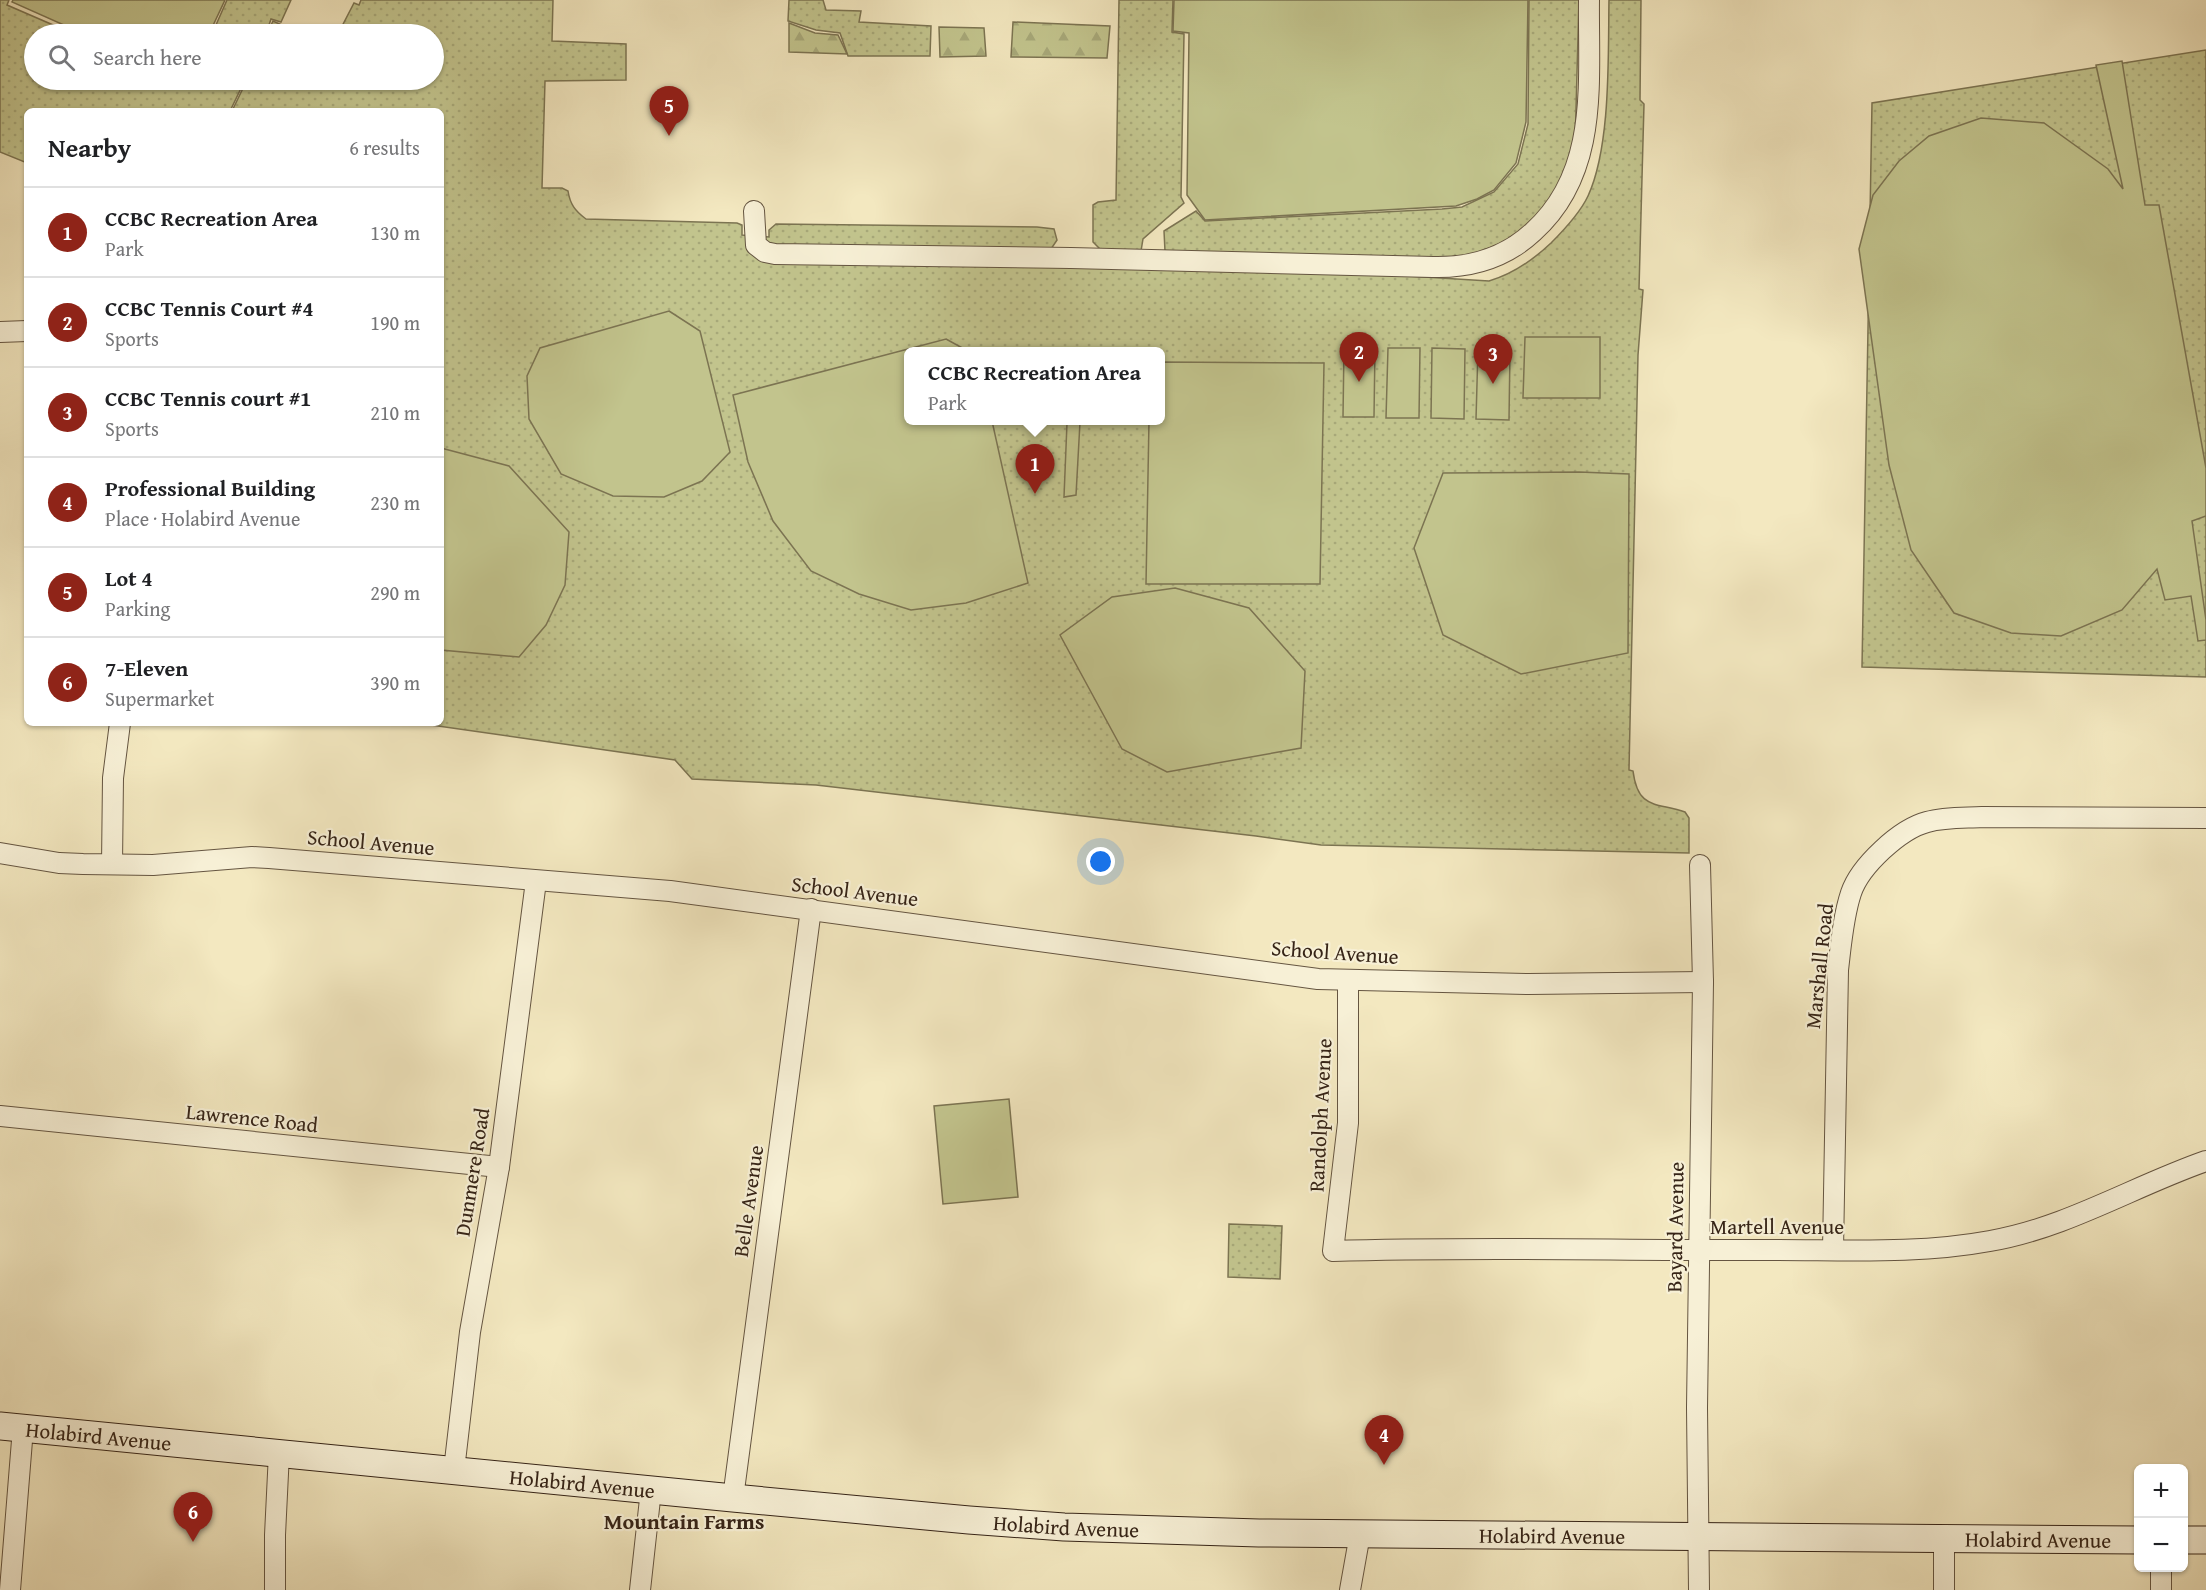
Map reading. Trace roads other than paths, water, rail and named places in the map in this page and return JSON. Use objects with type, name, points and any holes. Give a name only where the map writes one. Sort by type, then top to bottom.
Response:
[{"type":"main road","name":"Holabird Avenue","points":[[12,1427],[733,1498],[1060,1527],[1360,1534],[2134,1540]]},
{"type":"main road","points":[[2188,1540],[2206,1540]]},
{"type":"street","points":[[754,212],[756,244],[765,252],[775,254],[1059,258],[1457,268],[1507,252],[1545,221],[1559,204],[1571,183],[1580,159],[1586,128],[1589,0]]},
{"type":"street","points":[[0,332],[24,331]]},
{"type":"street","points":[[112,864],[113,778],[120,726]]},
{"type":"street","name":"Marshall Road","points":[[1833,1250],[1838,970],[1851,891],[1864,870],[1887,846],[1907,831],[1926,822],[1982,817],[2206,818]]},
{"type":"street","name":"School Avenue","points":[[0,853],[59,863],[112,864],[172,864],[269,858],[536,881],[638,887],[1318,979],[1529,984],[1703,982]]},
{"type":"street","name":"Bayard Avenue","points":[[1700,865],[1703,982],[1697,1408],[1700,1590]]},
{"type":"street","name":"Dunmere Road","points":[[454,1470],[470,1332],[499,1167],[536,881]]},
{"type":"street","name":"Belle Avenue","points":[[733,1498],[811,909]]},
{"type":"street","name":"Randolph Avenue","points":[[1333,1251],[1348,1123],[1348,981]]},
{"type":"street","name":"Lawrence Road","points":[[0,1116],[499,1167]]},
{"type":"street","name":"Martell Avenue","points":[[1333,1251],[1456,1249],[1919,1251],[1990,1242],[2023,1234],[2206,1161]]},
{"type":"street","points":[[9,1590],[12,1427]]},
{"type":"street","points":[[275,1590],[279,1453]]},
{"type":"street","points":[[640,1590],[651,1490]]},
{"type":"street","points":[[1350,1590],[1360,1534]]},
{"type":"street","points":[[1944,1538],[1944,1590]]},
{"type":"street","points":[[2161,1572],[2161,1590]]},
{"type":"place","name":"Lot 4","points":[[669,136]]},
{"type":"place","name":"CCBC Tennis Court #4","points":[[1359,382]]},
{"type":"place","name":"CCBC Tennis court #1","points":[[1493,384]]},
{"type":"place","name":"CCBC Recreation Area","points":[[1035,494]]},
{"type":"place","name":"Professional Building","points":[[1384,1465]]},
{"type":"place","name":"7-Eleven","points":[[193,1542]]},
{"type":"district","name":"Mountain Farms","points":[[684,1521]]}]
